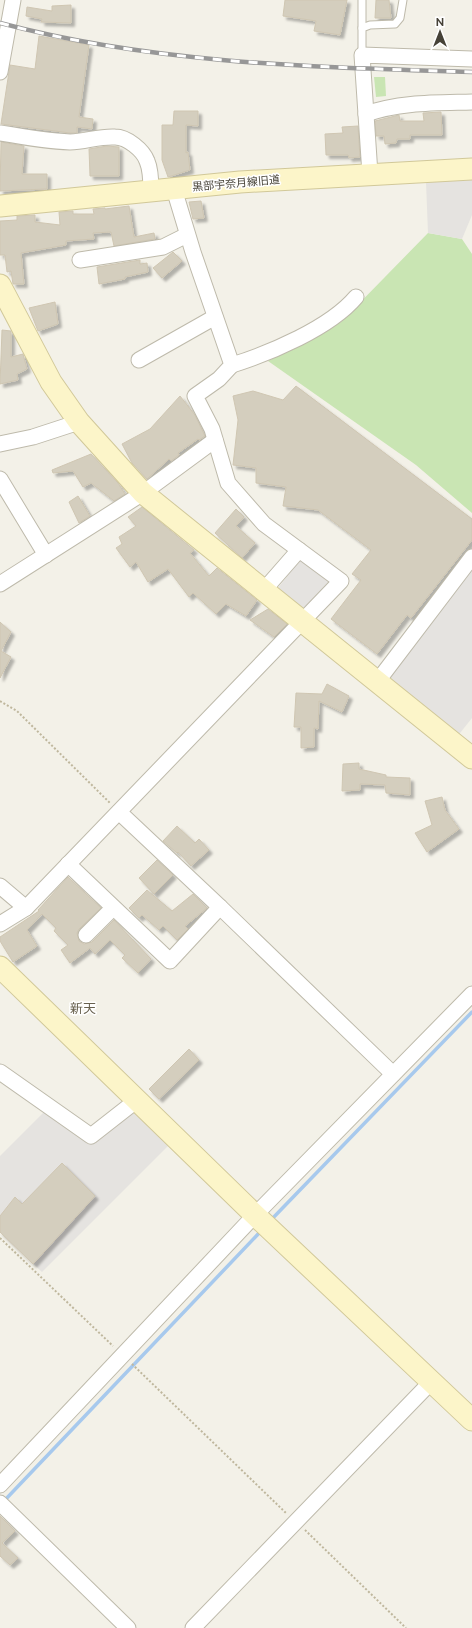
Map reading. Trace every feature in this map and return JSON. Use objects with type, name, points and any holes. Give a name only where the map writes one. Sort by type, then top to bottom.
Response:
[{"type":"street","points":[[0,72],[13,0]]},
{"type":"street","points":[[370,174],[362,55],[472,59]]},
{"type":"street","points":[[366,114],[383,108],[411,104],[472,102]]},
{"type":"street","points":[[0,133],[68,142],[84,142],[101,137],[117,136],[130,142],[142,152],[148,162],[151,192]]},
{"type":"street","name":"黒部宇奈月線旧道","points":[[0,206],[240,182],[472,169]]},
{"type":"street","points":[[174,189],[187,235],[232,365]]},
{"type":"street","points":[[80,260],[163,247],[187,235]]},
{"type":"street","points":[[0,285],[51,382],[79,422],[143,493],[264,590],[302,623],[472,758]]},
{"type":"street","points":[[0,924],[26,908],[341,581],[264,524],[228,483],[212,429],[195,396],[219,378],[232,365],[252,359],[320,326],[346,309],[356,297]]},
{"type":"street","points":[[139,360],[215,317]]},
{"type":"street","points":[[0,444],[33,437],[79,422]]},
{"type":"street","points":[[0,584],[143,493],[215,440]]},
{"type":"street","points":[[0,479],[46,554]]},
{"type":"street","points":[[264,590],[300,550]]},
{"type":"street","points":[[377,682],[472,557]]},
{"type":"street","points":[[119,812],[393,1074]]},
{"type":"street","points":[[68,864],[170,961],[220,907]]},
{"type":"street","points":[[0,886],[26,908]]},
{"type":"street","points":[[86,935],[113,908]]},
{"type":"street","points":[[0,967],[255,1215],[472,1420]]},
{"type":"street","points":[[0,1485],[255,1215],[472,994]]},
{"type":"street","points":[[0,1072],[91,1136],[137,1100]]},
{"type":"street","points":[[193,1628],[432,1381]]},
{"type":"street","points":[[0,1503],[128,1628]]},
{"type":"lane","points":[[362,0],[362,55]]},
{"type":"lane","points":[[362,28],[370,25],[395,24],[400,18],[403,0]]},
{"type":"path","points":[[0,700],[17,711],[119,812]]},
{"type":"path","points":[[0,1238],[122,1355]]},
{"type":"path","points":[[139,1371],[406,1628]]},
{"type":"green space","points":[[374,77],[385,77],[386,96],[376,97]]},
{"type":"green space","points":[[428,233],[462,239],[472,254],[472,513],[416,465],[268,361],[341,322]]},
{"type":"shaded area","points":[[472,180],[472,215],[462,239],[428,233],[426,182]]},
{"type":"shaded area","points":[[472,548],[472,718],[456,738],[375,672]]},
{"type":"shaded area","points":[[303,556],[334,581],[307,612],[278,588]]},
{"type":"shaded area","points":[[133,1111],[169,1145],[42,1272],[0,1232],[0,1156],[44,1112],[89,1144]]},
{"type":"building","points":[[285,0],[347,0],[340,35],[314,31],[316,21],[283,16]]},
{"type":"building","points":[[376,0],[389,0],[391,18],[375,18]]},
{"type":"building","points":[[71,5],[71,23],[41,22],[42,19],[26,16],[27,7],[52,11],[52,6]]},
{"type":"building","points":[[39,36],[89,45],[79,117],[93,119],[92,129],[77,127],[77,133],[70,133],[1,124],[10,65],[35,69]]},
{"type":"building","points":[[174,111],[198,111],[198,126],[186,125],[186,153],[188,152],[190,170],[168,177],[162,160],[162,125],[173,125]]},
{"type":"building","points":[[441,112],[442,135],[410,135],[410,139],[397,139],[396,143],[385,144],[384,136],[376,136],[375,121],[399,115],[400,121],[424,121],[423,113]]},
{"type":"building","points":[[358,126],[360,157],[349,158],[348,155],[326,155],[325,134],[343,133],[342,127]]},
{"type":"building","points":[[1,142],[24,146],[22,174],[47,174],[47,189],[0,191]]},
{"type":"building","points":[[107,146],[119,147],[119,176],[90,176],[89,149]]},
{"type":"building","points":[[201,201],[204,218],[193,219],[189,202]]},
{"type":"building","points":[[129,206],[134,237],[154,233],[155,239],[114,246],[111,232],[93,233],[94,239],[66,241],[66,245],[21,253],[24,284],[13,284],[11,271],[7,272],[5,255],[0,255],[0,221],[17,220],[17,216],[35,215],[35,222],[60,225],[59,212],[73,211],[73,214],[94,214],[93,209]]},
{"type":"building","points":[[173,252],[182,261],[162,278],[153,268]]},
{"type":"building","points":[[140,260],[140,264],[147,263],[148,272],[125,277],[125,279],[99,284],[97,267]]},
{"type":"building","points":[[55,302],[58,324],[38,331],[29,308]]},
{"type":"building","points":[[2,330],[11,331],[11,357],[23,354],[27,369],[17,374],[18,380],[0,384]]},
{"type":"building","points":[[296,386],[472,519],[472,540],[411,618],[407,615],[377,654],[331,619],[361,580],[352,574],[371,550],[318,510],[283,506],[286,487],[256,483],[256,468],[233,465],[238,420],[233,396],[253,391],[283,400]]},
{"type":"building","points":[[180,396],[195,415],[205,436],[178,453],[179,455],[171,461],[169,459],[147,479],[132,463],[122,444],[150,429]]},
{"type":"building","points":[[91,454],[118,483],[125,494],[114,501],[91,483],[83,487],[73,471],[53,473],[52,470]]},
{"type":"building","points":[[78,496],[90,516],[79,523],[69,502]]},
{"type":"building","points":[[142,507],[194,550],[190,553],[209,576],[217,568],[257,600],[246,616],[226,604],[216,614],[193,593],[189,597],[168,569],[148,582],[136,562],[130,567],[116,548],[122,544],[119,537],[136,526],[128,517]]},
{"type":"building","points":[[236,509],[244,517],[236,526],[255,543],[242,558],[215,533]]},
{"type":"building","points":[[268,609],[287,624],[274,637],[250,620]]},
{"type":"building","points":[[0,622],[11,632],[1,651],[11,657],[0,678]]},
{"type":"building","points":[[327,684],[349,696],[342,712],[319,701],[318,729],[314,728],[314,747],[301,748],[301,727],[294,727],[296,693],[322,694]]},
{"type":"building","points":[[359,763],[359,769],[386,775],[386,777],[410,778],[410,795],[386,793],[385,785],[360,784],[360,790],[342,791],[343,764]]},
{"type":"building","points":[[442,797],[445,810],[459,829],[427,852],[415,833],[432,825],[425,801]]},
{"type":"building","points":[[177,826],[195,843],[199,839],[209,850],[191,866],[178,852],[177,853],[163,841]]},
{"type":"building","points":[[157,860],[173,875],[154,894],[139,878]]},
{"type":"building","points":[[68,877],[101,908],[79,929],[77,933],[79,941],[84,944],[92,942],[114,920],[151,959],[138,973],[122,958],[125,955],[110,940],[95,954],[90,948],[70,963],[61,950],[68,945],[54,931],[56,928],[42,914],[27,930],[37,946],[13,962],[0,941],[0,937],[39,911],[38,910]]},
{"type":"building","points":[[147,890],[172,911],[193,894],[207,908],[185,926],[188,929],[177,940],[163,926],[159,930],[142,915],[139,918],[129,908]]},
{"type":"building","points":[[189,1049],[199,1060],[159,1099],[149,1089]]},
{"type":"building","points":[[62,1163],[95,1196],[33,1264],[0,1232],[0,1216],[15,1197],[22,1204]]},
{"type":"building","points":[[0,1516],[15,1531],[2,1543],[18,1558],[10,1565],[0,1556]]},
{"type":"waterway","points":[[270,1221],[472,1012]]},
{"type":"waterway","points":[[4,1501],[262,1230]]},
{"type":"railway","points":[[0,23],[58,37],[175,55],[294,65],[472,72]]},
{"type":"district","name":"新天","points":[[83,1008]]}]
